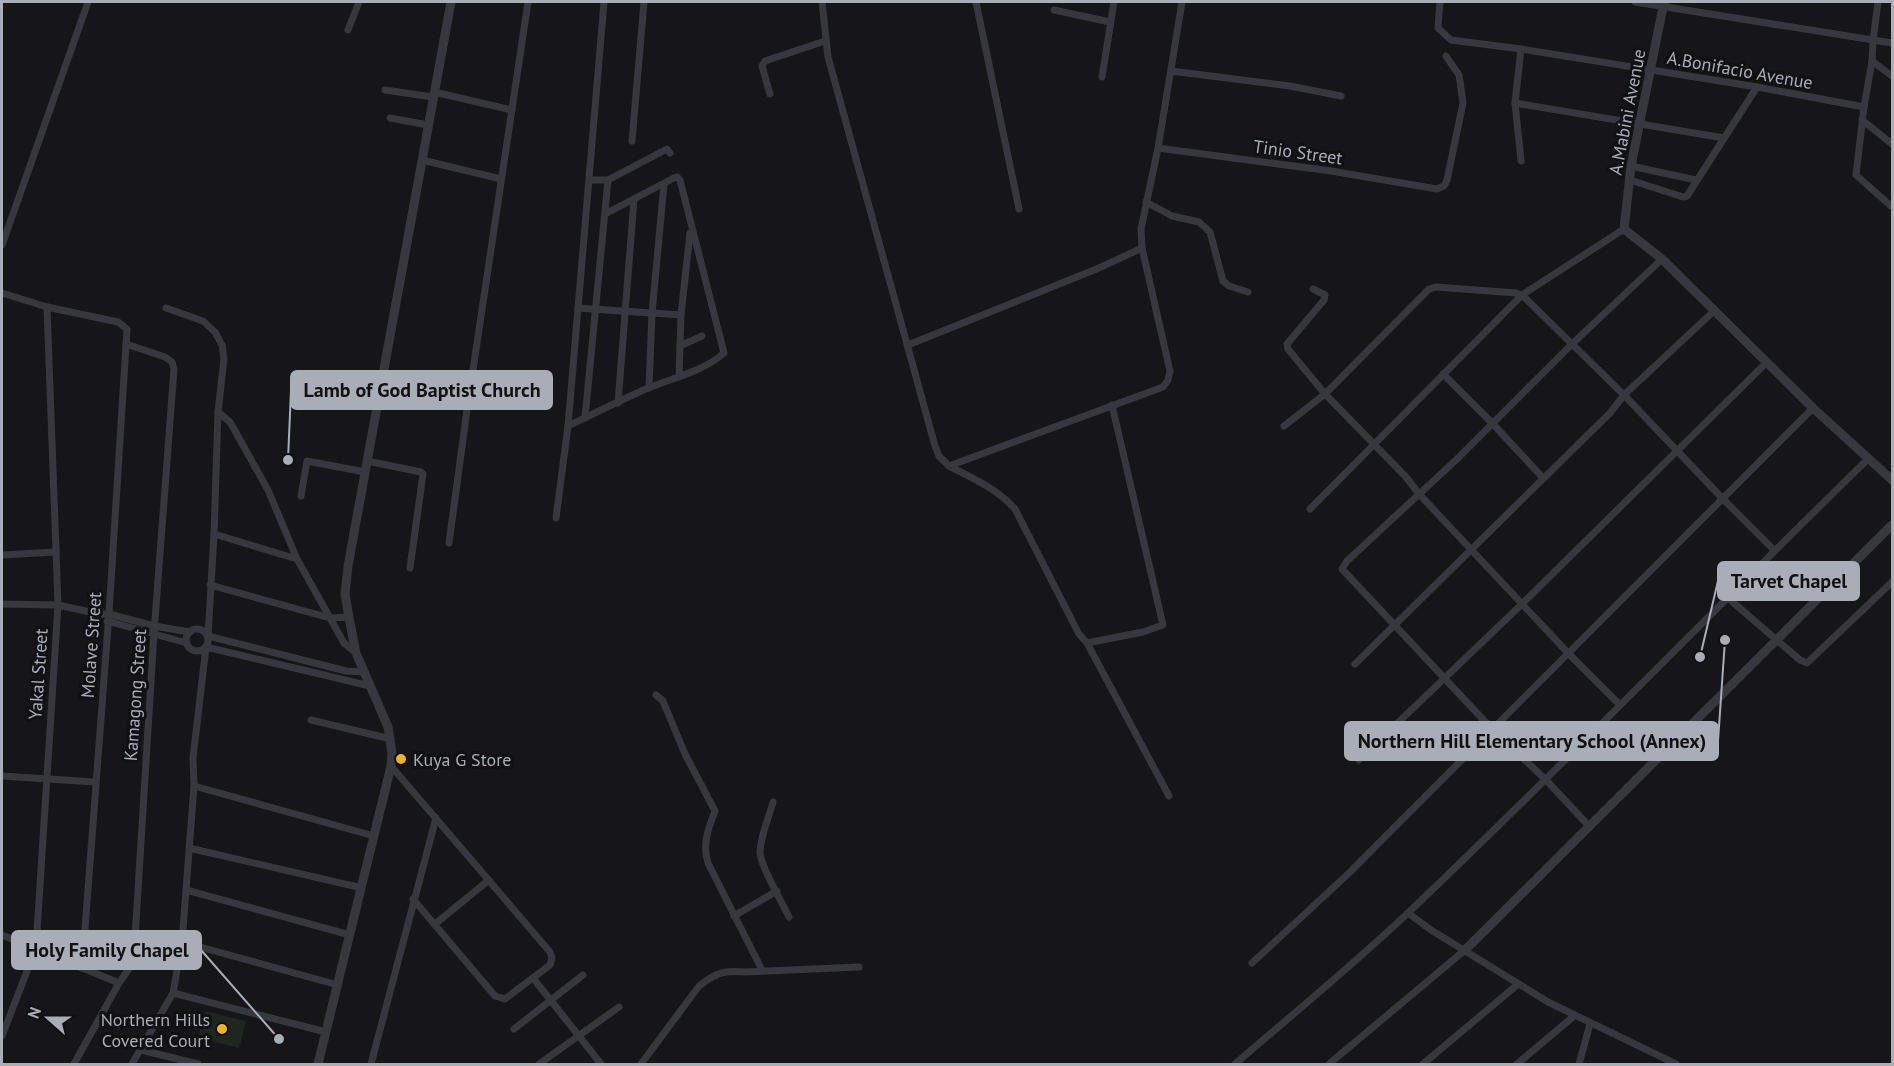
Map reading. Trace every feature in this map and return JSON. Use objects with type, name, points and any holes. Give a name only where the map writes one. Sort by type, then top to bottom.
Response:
[{"type":"street","points":[[2,245],[88,2]]},
{"type":"street","points":[[348,30],[359,2]]},
{"type":"street","points":[[318,1065],[391,766],[391,739],[384,717],[356,653],[345,594],[364,472],[451,2]]},
{"type":"street","points":[[449,543],[528,2]]},
{"type":"street","points":[[556,518],[568,426],[579,308],[604,2]]},
{"type":"street","points":[[632,141],[644,2]]},
{"type":"street","points":[[822,2],[825,41],[853,154],[939,456],[949,466],[980,481],[1007,500],[1015,509],[1079,634],[1087,643],[1169,796]]},
{"type":"street","points":[[976,2],[1019,209]]},
{"type":"street","points":[[1102,77],[1114,2]]},
{"type":"street","points":[[949,466],[1163,387],[1168,381],[1170,371],[1142,248],[1141,229],[1158,148],[1182,2]]},
{"type":"street","name":"A.Bonifacio Avenue","points":[[1440,2],[1438,28],[1451,40],[1757,87],[1863,107]]},
{"type":"street","points":[[1635,2],[1664,4],[1893,43]]},
{"type":"street","points":[[1878,2],[1856,171],[1857,178],[1893,207]]},
{"type":"street","name":"A.Mabini Avenue","points":[[1624,229],[1631,166],[1664,4]]},
{"type":"street","points":[[1054,10],[1110,22]]},
{"type":"street","points":[[770,94],[762,66],[765,62],[825,41]]},
{"type":"street","points":[[1521,49],[1515,104],[1521,161]]},
{"type":"street","name":"Tinio Street","points":[[1158,148],[1331,171],[1437,189],[1444,186],[1448,180],[1463,104],[1459,75],[1446,56]]},
{"type":"street","points":[[1872,61],[1893,76]]},
{"type":"street","points":[[1171,71],[1290,86],[1341,96]]},
{"type":"street","points":[[1630,180],[1683,197],[1689,194],[1757,87]]},
{"type":"street","points":[[385,90],[434,94],[512,110]]},
{"type":"street","points":[[1515,104],[1725,138]]},
{"type":"street","points":[[390,118],[428,125]]},
{"type":"street","points":[[1862,120],[1893,144]]},
{"type":"street","points":[[590,180],[608,180],[668,149],[670,153]]},
{"type":"street","points":[[422,160],[501,179]]},
{"type":"street","points":[[1631,166],[1696,180]]},
{"type":"street","points":[[568,426],[718,359],[724,353],[690,227],[680,180],[674,178],[605,214]]},
{"type":"street","points":[[585,418],[608,180]]},
{"type":"street","points":[[649,388],[652,313],[664,184]]},
{"type":"street","points":[[618,403],[634,199]]},
{"type":"street","points":[[1146,202],[1172,216],[1199,222],[1210,232],[1223,281],[1229,286],[1248,292]]},
{"type":"street","points":[[679,377],[681,315],[690,227]]},
{"type":"street","points":[[1310,509],[1522,295],[1624,229],[1662,259],[1813,408],[1893,480]]},
{"type":"street","points":[[908,345],[1099,268],[1142,248]]},
{"type":"street","points":[[1588,825],[1492,729],[1342,569],[1344,563],[1419,494],[1662,259]]},
{"type":"street","points":[[1284,426],[1325,394],[1429,289],[1436,287],[1516,292],[1522,295],[1624,395],[1774,550]]},
{"type":"street","points":[[1313,289],[1325,295],[1324,300],[1287,346],[1325,394],[1406,477],[1521,604],[1620,705]]},
{"type":"street","points":[[2,293],[47,306]]},
{"type":"street","name":"Molave Street","points":[[47,306],[118,322],[127,329],[106,614]]},
{"type":"street","name":"Yakal Street","points":[[2,1036],[36,948],[58,605],[47,306]]},
{"type":"street","points":[[132,1065],[173,993],[182,942],[194,786],[193,758],[208,636],[218,412],[224,359],[222,345],[215,332],[203,321],[166,308]]},
{"type":"street","points":[[579,308],[681,315]]},
{"type":"street","points":[[1355,664],[1470,548],[1610,413],[1624,395],[1715,310]]},
{"type":"street","points":[[680,346],[702,336]]},
{"type":"street","name":"Kamagong Street","points":[[74,1065],[130,967],[134,954],[154,630],[174,369],[172,362],[165,357],[126,345]]},
{"type":"street","points":[[1359,760],[1766,363]]},
{"type":"street","points":[[1443,374],[1543,478]]},
{"type":"street","points":[[1087,643],[1143,632],[1163,625],[1112,405]]},
{"type":"street","points":[[1252,963],[1349,873],[1813,408]]},
{"type":"street","points":[[218,412],[230,422],[268,490],[297,559],[344,644],[356,653]]},
{"type":"street","points":[[1234,1065],[1408,913],[1868,459]]},
{"type":"street","points":[[367,460],[423,474],[410,568]]},
{"type":"street","points":[[302,496],[307,461],[364,472]]},
{"type":"street","points":[[1329,1065],[1465,950],[1588,825],[1893,525]]},
{"type":"street","points":[[214,534],[297,559]]},
{"type":"street","points":[[2,555],[56,552]]},
{"type":"street","points":[[1728,598],[1800,660],[1807,663],[1893,582]]},
{"type":"street","points":[[210,585],[330,618],[349,617]]},
{"type":"street","points":[[2,604],[58,605],[106,614],[187,643],[194,650],[200,651],[206,646]]},
{"type":"street","points":[[106,614],[109,622],[154,630],[190,632],[200,629],[208,636],[346,671],[365,672]]},
{"type":"street","name":"Molave Street","points":[[82,968],[109,622]]},
{"type":"street","points":[[187,643],[190,632]]},
{"type":"street","points":[[206,646],[370,686]]},
{"type":"street","points":[[656,695],[663,701],[685,754],[715,811],[704,850],[708,863],[762,970]]},
{"type":"street","points":[[311,720],[391,739]]},
{"type":"street","points":[[391,766],[550,952],[552,958],[550,965],[505,999],[495,996],[413,899]]},
{"type":"street","points":[[2,776],[95,782]]},
{"type":"street","points":[[194,786],[374,836]]},
{"type":"street","points":[[773,802],[760,853],[763,864],[789,917]]},
{"type":"street","points":[[371,1065],[436,818]]},
{"type":"street","points":[[189,848],[362,888]]},
{"type":"street","points":[[435,924],[489,880]]},
{"type":"street","points":[[186,890],[350,935]]},
{"type":"street","points":[[734,916],[777,891]]},
{"type":"street","points":[[1408,913],[1517,985],[1574,1016],[1676,1065]]},
{"type":"street","points":[[2,934],[119,983]]},
{"type":"street","points":[[182,942],[338,985]]},
{"type":"street","points":[[641,1065],[699,986],[712,976],[727,970],[859,968]]},
{"type":"street","points":[[514,1029],[583,975]]},
{"type":"street","points":[[533,978],[602,1065]]},
{"type":"street","points":[[1423,1065],[1517,985]]},
{"type":"street","points":[[173,993],[326,1032]]},
{"type":"street","points":[[539,1065],[619,1006]]},
{"type":"street","points":[[1518,1065],[1574,1016]]},
{"type":"street","points":[[1579,1065],[1590,1024]]},
{"type":"street","points":[[141,1050],[198,1065]]},
{"type":"shaded area","name":"Northern Hills Covered Court","points":[[205,1011],[246,1021],[239,1048],[198,1038]]},
{"type":"place","name":"Lamb of God Baptist Church","points":[[288,460]]},
{"type":"place","name":"Northern Hill Elementary School (Annex)","points":[[1725,640]]},
{"type":"place","name":"Tarvet Chapel","points":[[1700,657]]},
{"type":"place","name":"Kuya G Store","points":[[401,759]]},
{"type":"place","name":"Northern Hills Covered Court","points":[[222,1029]]},
{"type":"place","name":"Holy Family Chapel","points":[[279,1039]]}]
